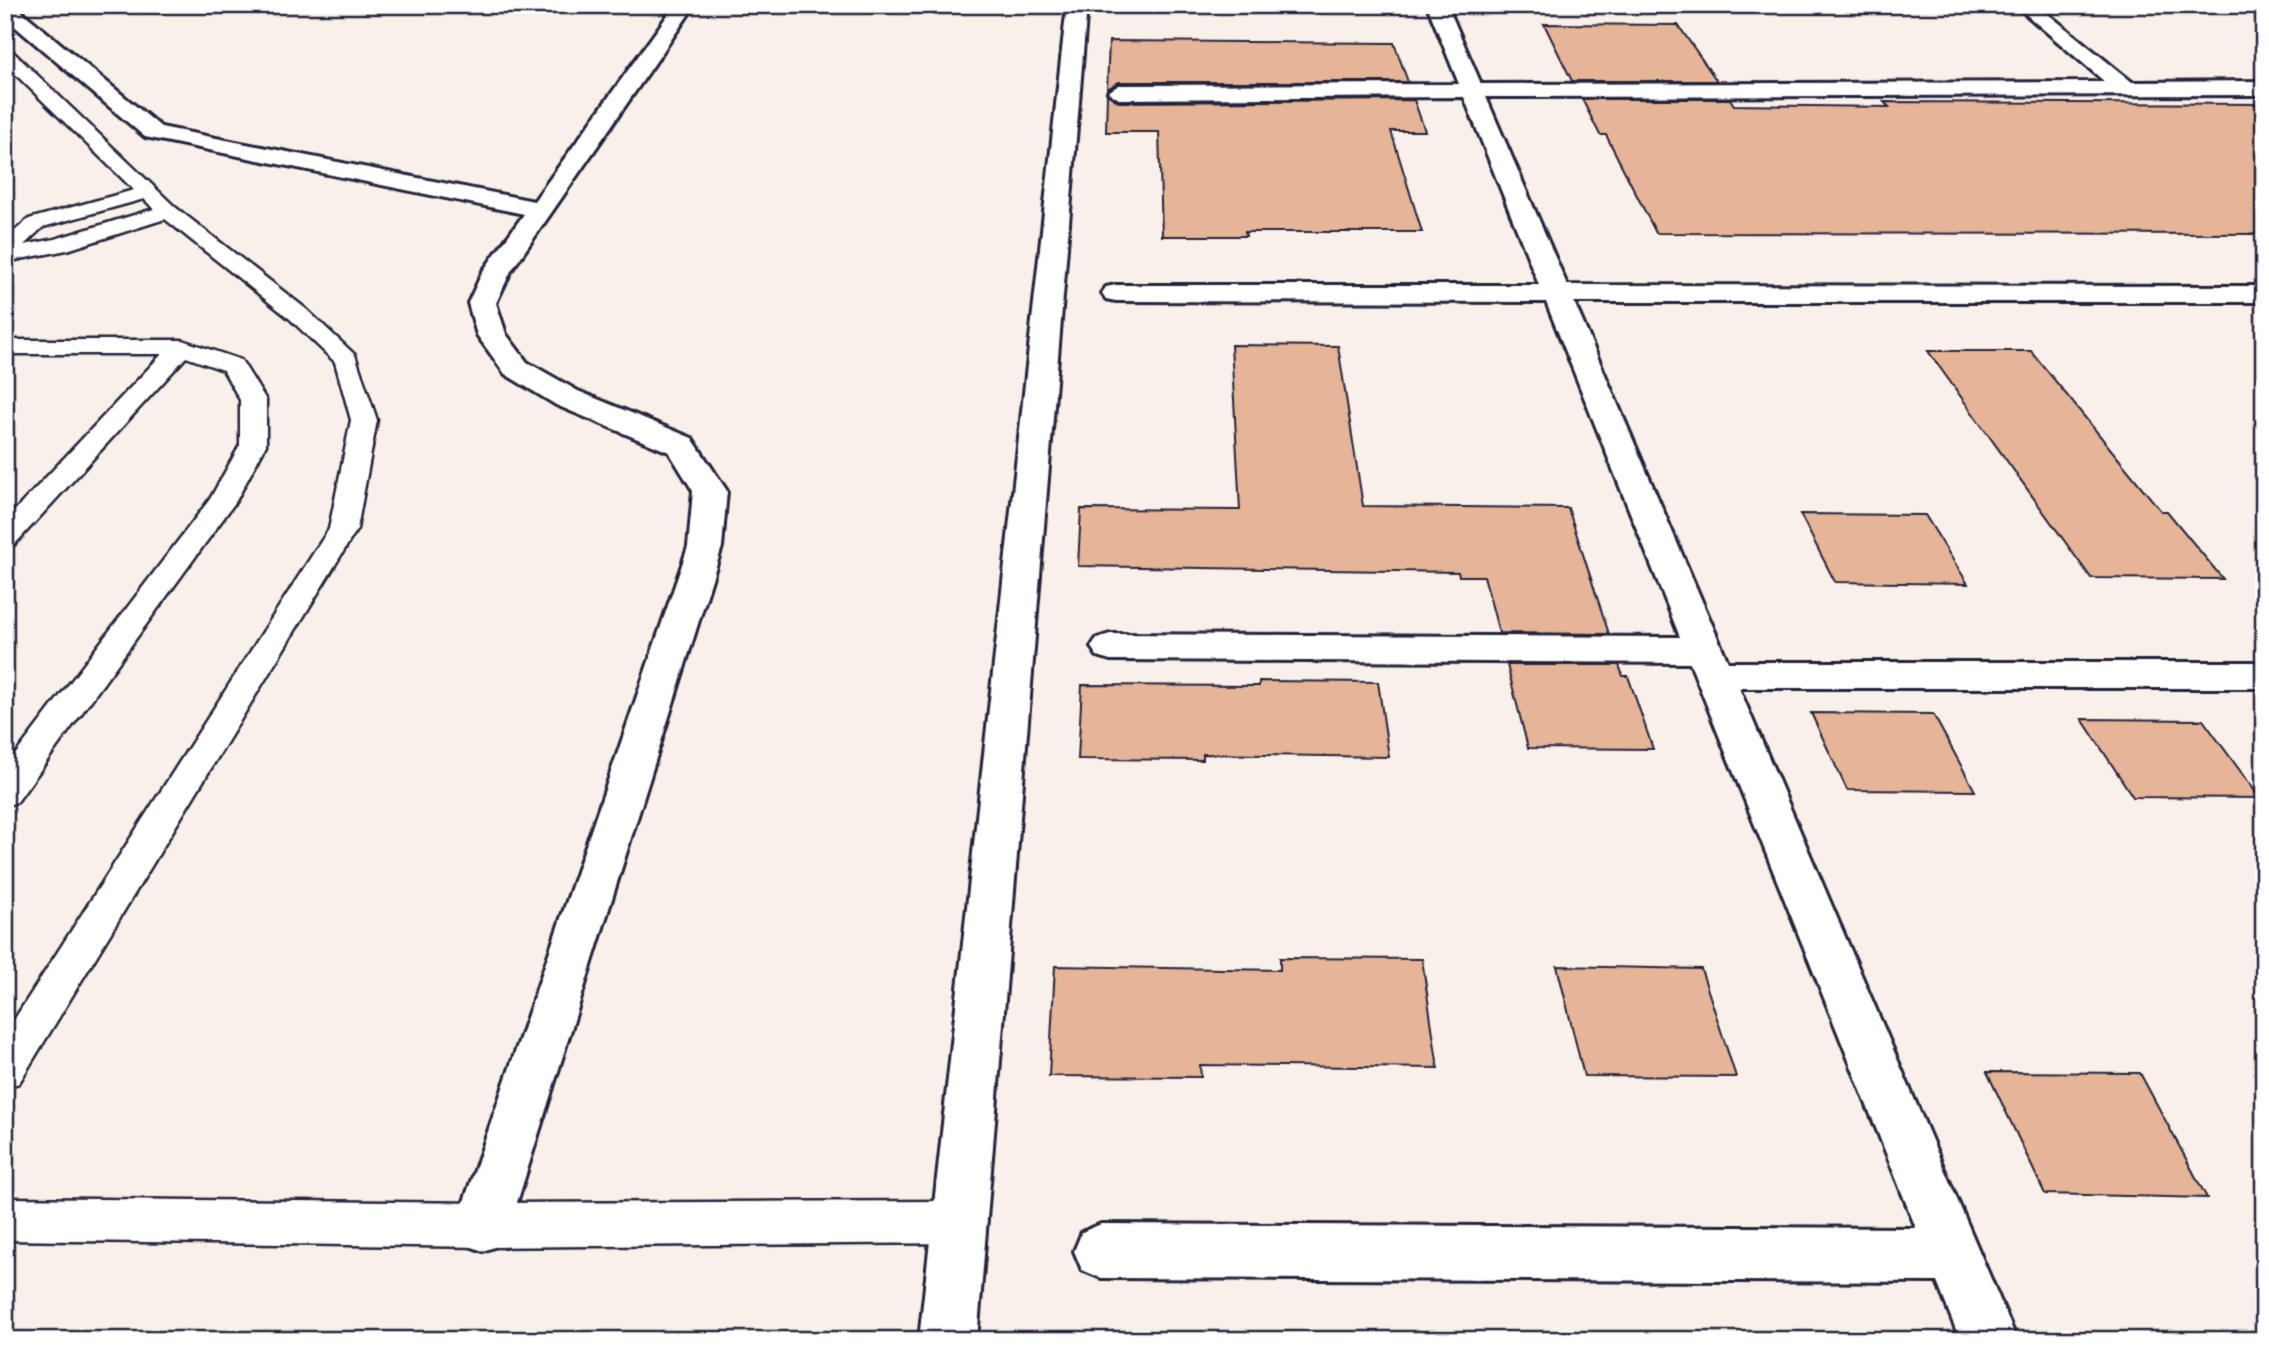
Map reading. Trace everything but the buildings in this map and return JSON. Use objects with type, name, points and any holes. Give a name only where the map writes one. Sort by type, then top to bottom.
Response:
[{"type":"street","points":[[483,1225],[705,547],[710,491],[681,446],[567,398],[516,368],[492,335],[482,303],[498,271],[685,5]]},
{"type":"street","points":[[948,1340],[1077,5]]},
{"type":"street","points":[[1437,5],[1475,91],[1556,295],[1989,1340]]},
{"type":"street","points":[[2025,5],[2127,89]]},
{"type":"street","points":[[5,8],[153,132],[542,210]]},
{"type":"street","points":[[1119,92],[2264,88]]},
{"type":"street","points":[[1116,293],[2264,294]]},
{"type":"street","points":[[1110,647],[2264,676]]},
{"type":"street","points":[[1101,1251],[1955,1255]]},
{"type":"lane","points":[[5,54],[158,201],[298,314],[346,360],[364,420],[343,529],[5,1070]]},
{"type":"lane","points":[[5,252],[59,244],[158,201]]},
{"type":"lane","points":[[5,369],[17,347],[183,347],[232,365],[253,400],[253,446],[222,501],[5,793]]},
{"type":"lane","points":[[5,538],[183,347]]},
{"type":"lane","points":[[5,1219],[483,1225],[960,1222]]}]
